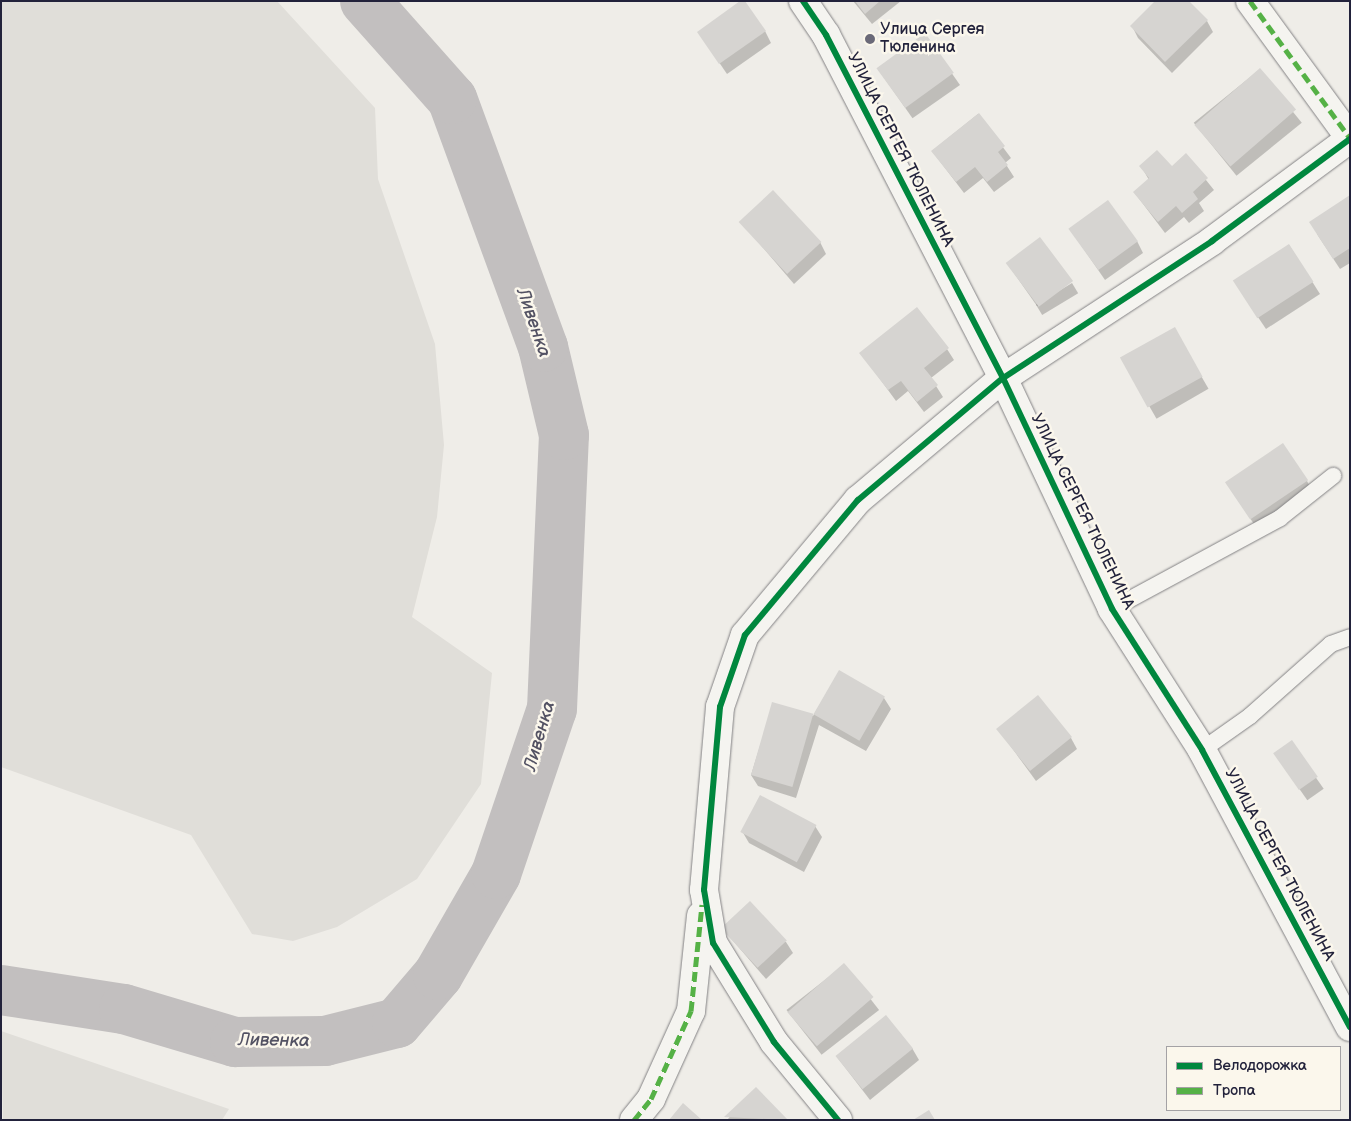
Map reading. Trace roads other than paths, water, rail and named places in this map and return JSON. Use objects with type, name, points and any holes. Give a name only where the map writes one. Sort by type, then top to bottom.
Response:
[{"type":"street","name":"УЛИЦА СЕРГЕЯ ТЮЛЕНИНА","points":[[802,1],[826,35],[1003,378],[1112,608],[1202,750],[1350,1027]]},
{"type":"street","points":[[634,1120],[651,1099],[691,1011],[720,706],[745,635],[858,500],[1003,378],[1212,241],[1350,139],[1250,1]]},
{"type":"street","points":[[704,890],[714,943],[774,1042],[838,1120]]},
{"type":"lane","points":[[1112,608],[1280,518],[1333,476]]},
{"type":"lane","points":[[1202,750],[1250,716],[1331,644],[1350,637]]},
{"type":"waterway","name":"Ливенка","points":[[1,990],[124,1009],[235,1042],[325,1041],[397,1023],[438,975],[496,874],[552,709],[564,435],[543,347],[452,99],[365,1]]},
{"type":"place","name":"Улица Сергея Тюленина","points":[[870,39]]}]
